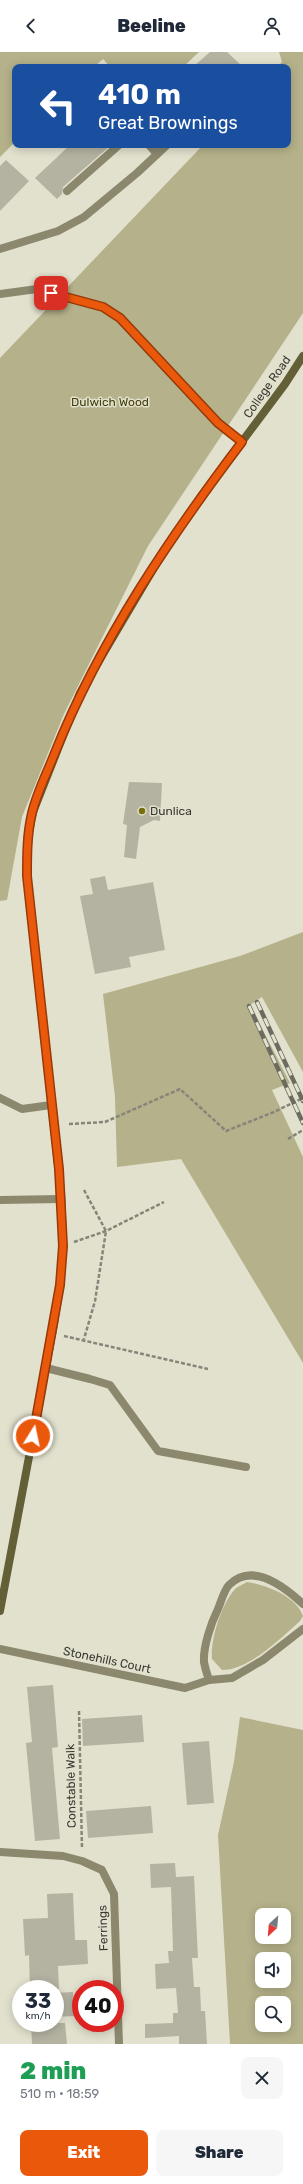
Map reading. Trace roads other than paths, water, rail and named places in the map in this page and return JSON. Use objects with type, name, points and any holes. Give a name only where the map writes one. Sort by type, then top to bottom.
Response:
[{"type":"street","points":[[67,192],[116,148]]},
{"type":"street","points":[[152,148],[157,154]]},
{"type":"street","points":[[0,249],[58,231],[84,217],[163,148]]},
{"type":"street","points":[[0,294],[37,289],[103,307],[120,318],[218,423],[242,442]]},
{"type":"street","name":"College Road","points":[[0,1612],[2,1587],[52,1334],[60,1285],[63,1246],[57,1143],[51,1105],[27,876],[27,841],[32,812],[80,693],[158,561],[200,498],[285,384],[303,356]]},
{"type":"street","points":[[0,1098],[22,1109],[51,1105]]},
{"type":"street","points":[[0,1200],[61,1199]]},
{"type":"street","points":[[46,1368],[90,1378],[110,1385],[158,1451],[246,1467]]},
{"type":"street","points":[[209,1680],[204,1662],[211,1624],[228,1585],[241,1577],[251,1575],[261,1576],[285,1588],[303,1604]]},
{"type":"street","name":"Stonehills Court","points":[[0,1649],[185,1688],[209,1680],[232,1678],[263,1660],[303,1629]]},
{"type":"street","name":"Ferrings","points":[[0,1852],[63,1856],[82,1861],[102,1870],[114,1894],[119,2044]]},
{"type":"railway","points":[[257,1002],[303,1101]]},
{"type":"railway","points":[[249,1006],[303,1123]]},
{"type":"place","name":"Dunlica","points":[[142,811]]},
{"type":"park label","name":"Dulwich Wood","points":[[110,402]]}]
